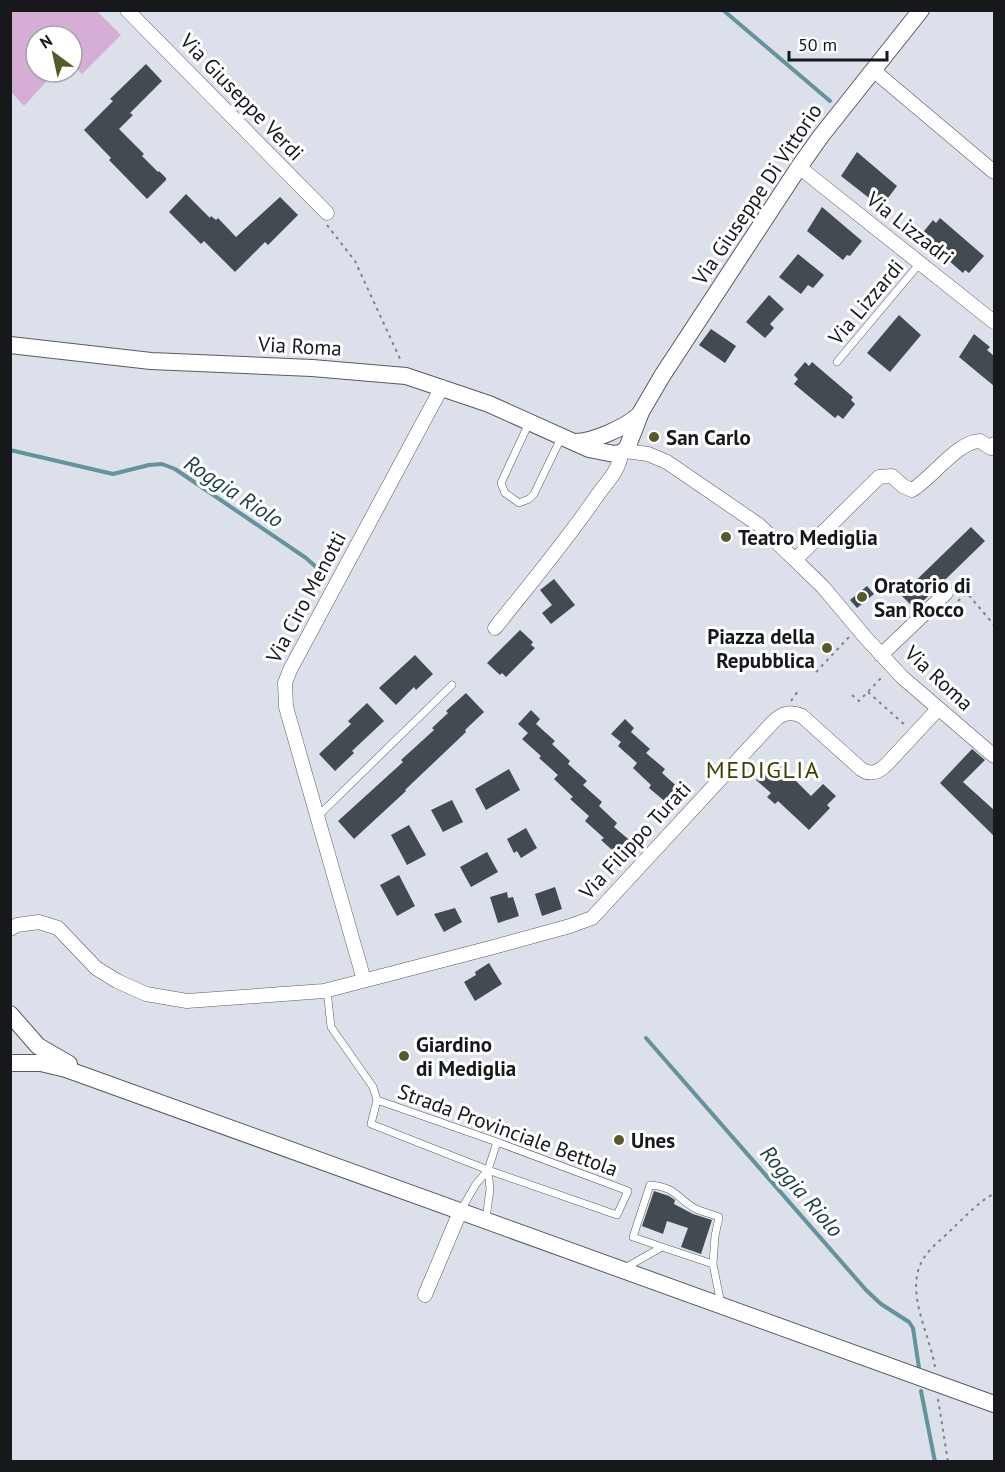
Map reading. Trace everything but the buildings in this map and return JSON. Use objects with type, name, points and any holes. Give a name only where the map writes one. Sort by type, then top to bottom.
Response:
[{"type":"street","name":"Via Giuseppe Verdi","points":[[127,10],[327,213]]},
{"type":"street","name":"Via Giuseppe Di Vittorio","points":[[495,628],[586,512],[615,470],[641,412],[667,368],[799,167],[921,10]]},
{"type":"street","points":[[873,70],[994,172]]},
{"type":"street","name":"Via Lizzadri","points":[[799,167],[994,322]]},
{"type":"street","name":"Via Roma","points":[[10,345],[151,361],[312,368],[406,376],[489,404],[593,450],[648,454],[683,472],[759,525],[796,559],[892,666],[938,709],[994,756]]},
{"type":"street","name":"Via Ciro Menotti","points":[[364,980],[286,707],[285,683],[442,387]]},
{"type":"street","name":"Via Giuseppe Di Vittorio","points":[[611,431],[627,425],[641,412]]},
{"type":"street","points":[[568,440],[592,440],[611,431],[626,434],[628,441],[622,451]]},
{"type":"street","points":[[796,559],[879,477],[892,476],[903,486],[912,490],[921,485],[966,444],[980,441],[993,448]]},
{"type":"street","name":"Via Roma","points":[[881,655],[946,593]]},
{"type":"street","name":"Via Filippo Turati","points":[[10,929],[17,925],[39,922],[58,928],[96,968],[117,981],[146,994],[187,1001],[327,990],[486,949],[592,918],[773,722],[783,714],[791,713],[802,716],[861,769],[871,773],[884,767],[938,709]]},
{"type":"street","points":[[10,1014],[38,1046],[112,1086]]},
{"type":"street","points":[[10,1063],[41,1063],[112,1086],[994,1404]]},
{"type":"street","points":[[425,1295],[460,1212]]},
{"type":"lane","name":"Via Lizzardi","points":[[837,362],[920,263]]},
{"type":"lane","points":[[529,423],[501,483],[505,493],[514,501],[525,502],[534,494],[568,440]]},
{"type":"lane","points":[[317,817],[452,685]]},
{"type":"lane","points":[[327,990],[331,1026],[374,1087],[377,1100]]},
{"type":"lane","name":"Strada Provinciale Bettola","points":[[377,1100],[628,1191],[617,1215],[488,1170],[371,1124],[377,1100]]},
{"type":"lane","points":[[460,1212],[476,1184],[488,1170],[497,1142]]},
{"type":"lane","points":[[486,1221],[490,1189],[488,1170]]},
{"type":"lane","points":[[713,1264],[633,1237],[650,1185],[663,1186],[680,1195],[695,1208],[719,1217],[713,1264],[722,1306]]},
{"type":"lane","points":[[621,1270],[662,1247]]},
{"type":"path","points":[[327,213],[325,221],[347,249],[364,278],[406,376]]},
{"type":"path","points":[[946,593],[955,603],[967,593],[994,625]]},
{"type":"path","points":[[816,672],[858,629]]},
{"type":"path","points":[[852,695],[859,702],[892,666]]},
{"type":"path","points":[[868,692],[915,735]]},
{"type":"path","points":[[948,1461],[940,1422],[935,1365],[918,1304],[917,1280],[921,1263],[934,1246],[960,1221],[994,1194]]},
{"type":"shaded area","points":[[11,10],[97,11],[121,35],[84,72],[84,24],[24,24],[24,84],[44,84],[24,106],[11,92]]},
{"type":"waterway","points":[[723,10],[830,101]]},
{"type":"waterway","name":"Roggia Riolo","points":[[10,450],[113,474],[149,465],[162,464],[175,469],[306,558],[325,575]]},
{"type":"waterway","name":"Roggia Riolo","points":[[646,1038],[866,1290],[881,1304],[909,1322],[913,1328],[919,1368]]},
{"type":"waterway","name":"Roggia Riolo","points":[[921,1391],[935,1462]]},
{"type":"place","name":"San Carlo","points":[[654,437]]},
{"type":"place","name":"Teatro Mediglia","points":[[726,537]]},
{"type":"place","name":"Oratorio di San Rocco","points":[[862,597]]},
{"type":"place","name":"Piazza della Repubblica","points":[[827,648]]},
{"type":"place","name":"Giardino di Mediglia","points":[[404,1056]]},
{"type":"place","name":"Unes","points":[[619,1140]]},
{"type":"district","name":"MEDIGLIA","points":[[763,769]]}]
